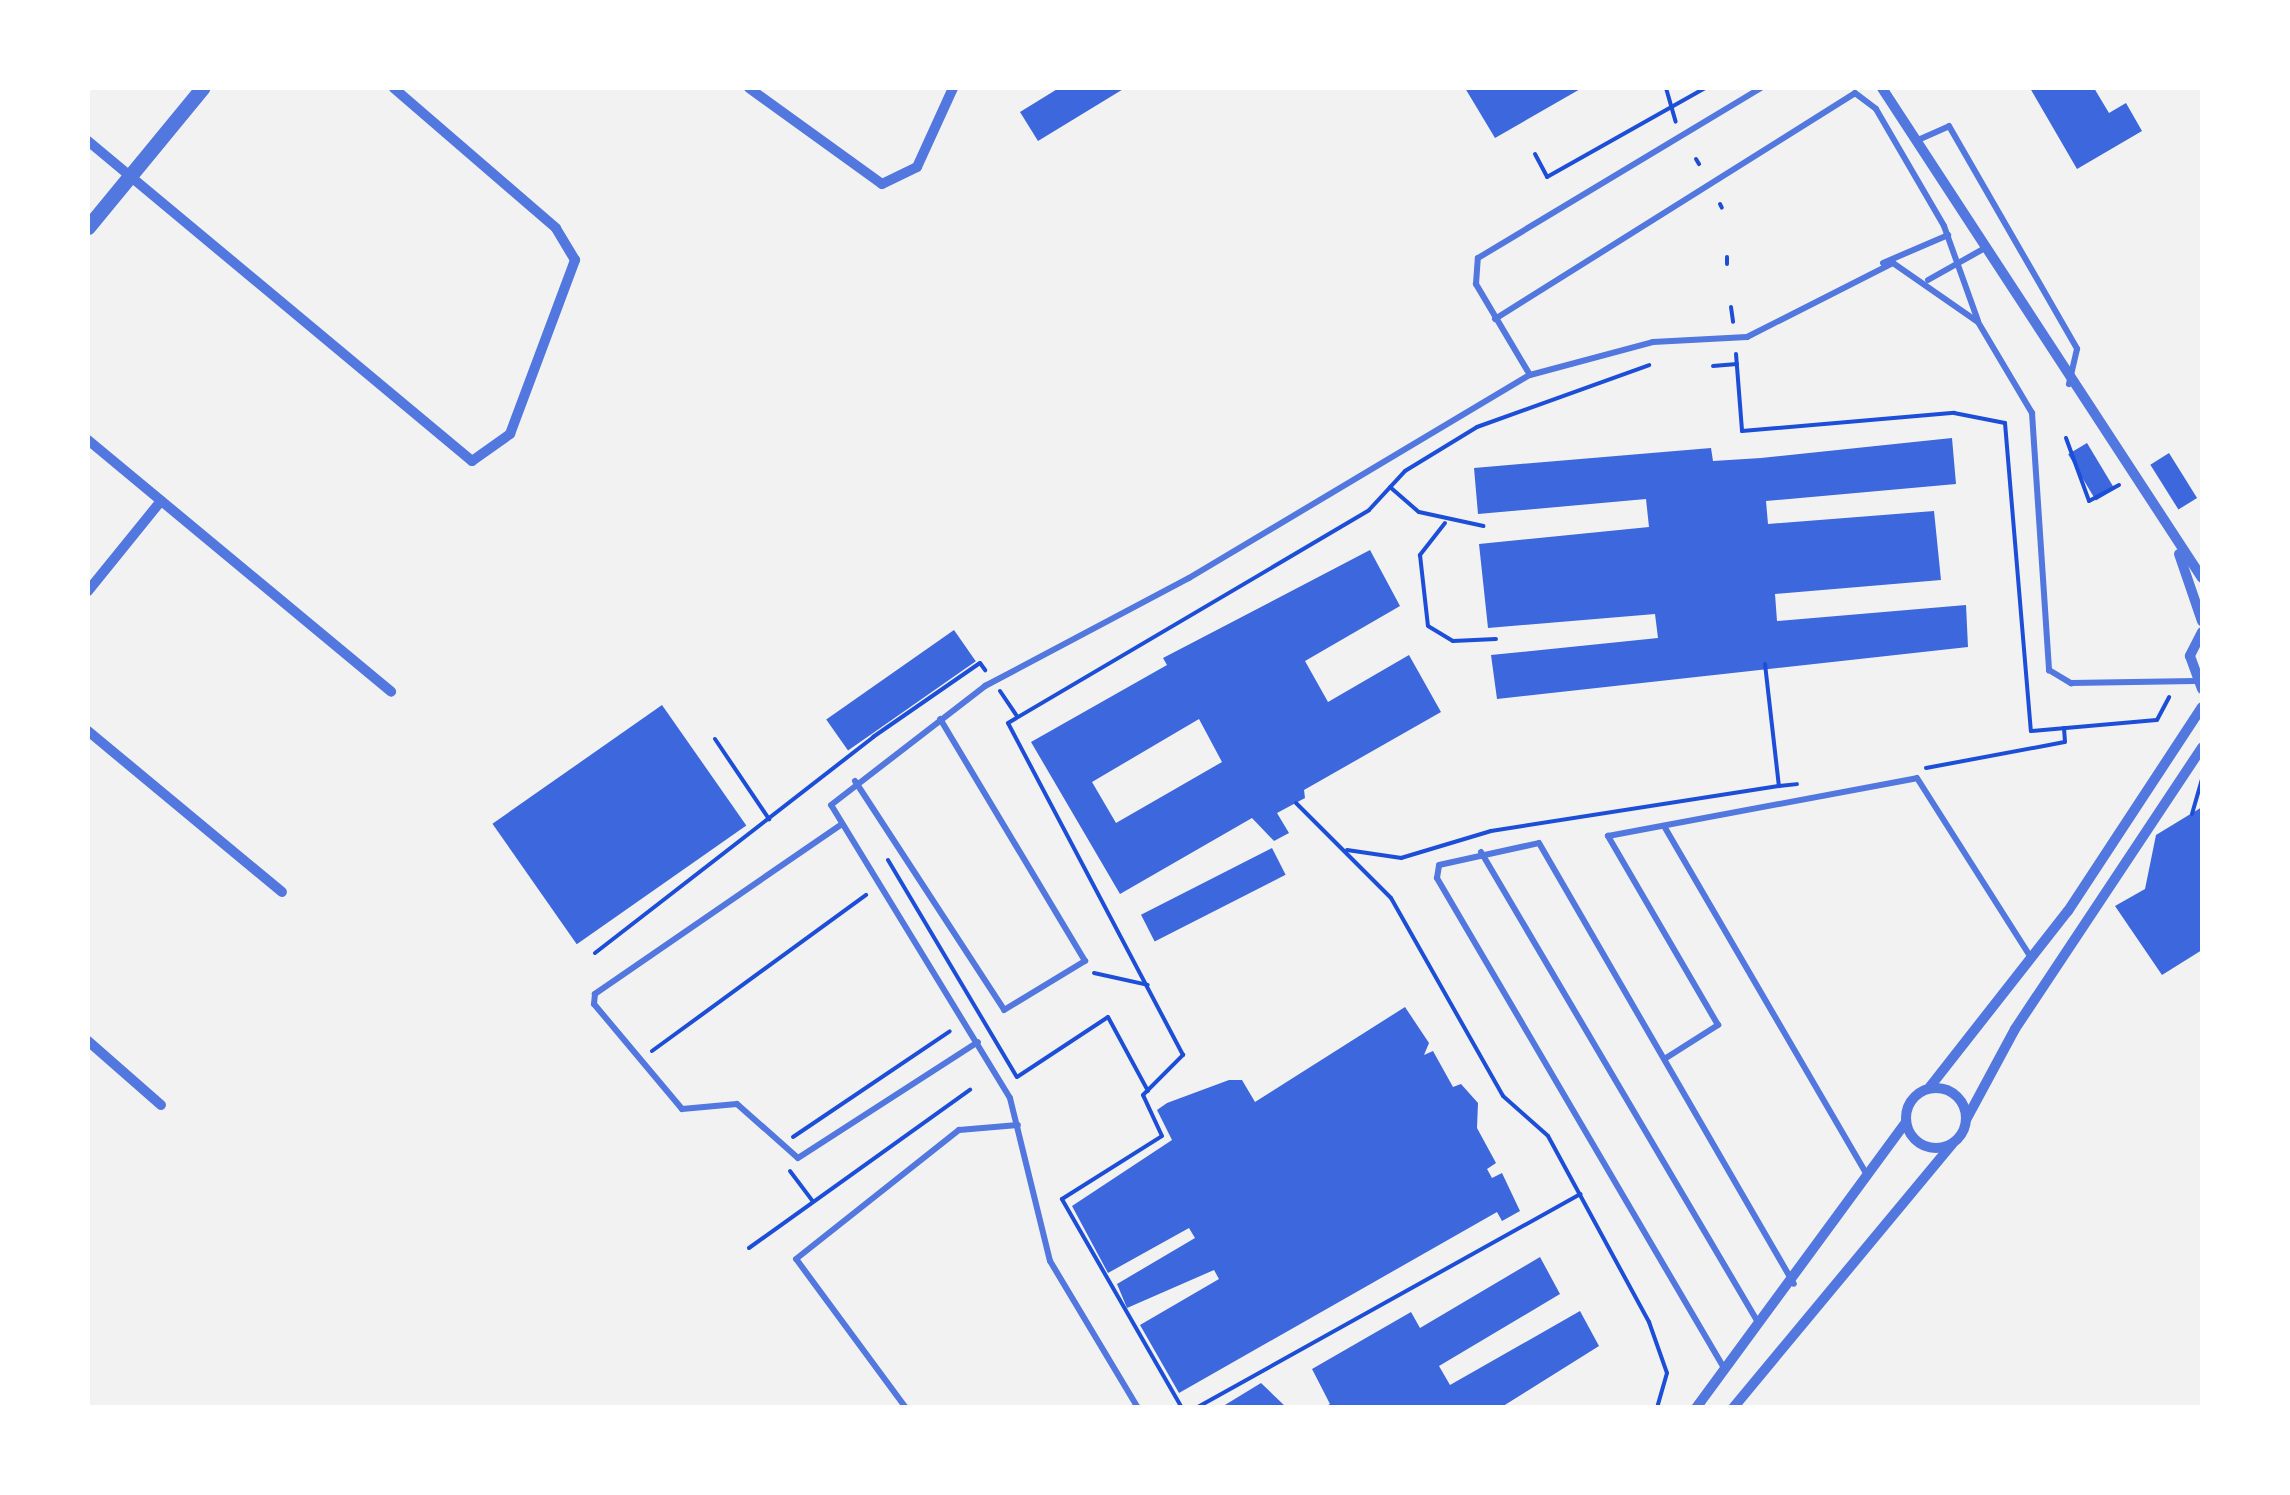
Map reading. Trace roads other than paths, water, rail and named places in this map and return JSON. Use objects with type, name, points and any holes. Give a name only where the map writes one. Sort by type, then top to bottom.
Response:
[{"type":"street","points":[[88,227],[202,88]]},
{"type":"street","points":[[88,140],[472,461],[510,434],[575,260],[556,228],[394,88]]},
{"type":"street","points":[[749,88],[882,184],[917,167],[953,88]]},
{"type":"street","points":[[1886,91],[2069,384],[2177,548],[2202,578]]},
{"type":"street","points":[[88,440],[392,692]]},
{"type":"street","points":[[88,591],[161,501]]},
{"type":"street","points":[[2177,548],[2202,621]]},
{"type":"street","points":[[2199,685],[2190,656],[2202,632]]},
{"type":"street","points":[[1696,1408],[1794,1284],[1869,1178],[1906,1122],[1911,1101],[1929,1088],[2033,960],[2202,706]]},
{"type":"street","points":[[88,731],[282,892]]},
{"type":"street","points":[[1733,1408],[1952,1144],[2015,1029],[2202,748]]},
{"type":"street","points":[[88,1041],[161,1105]]},
{"type":"street","points":[[1929,1088],[1956,1094],[1966,1120]]},
{"type":"street","points":[[1906,1122],[1923,1145],[1952,1144]]},
{"type":"lane","points":[[1530,375],[1495,320],[1474,275],[1485,251],[1761,88]]},
{"type":"lane","points":[[1495,320],[1854,92],[1876,109],[1948,235],[1961,260],[1978,322],[2033,419],[2049,670],[2071,683],[2199,685]]},
{"type":"lane","points":[[1918,140],[1948,126],[2076,349],[2069,384]]},
{"type":"lane","points":[[1138,1408],[1050,1261],[1018,1124],[978,1042],[842,824],[832,799],[940,719],[1530,375],[1652,342],[1747,336],[1882,264],[1948,235]]},
{"type":"lane","points":[[1928,280],[1985,248]]},
{"type":"lane","points":[[1882,264],[1928,280],[1978,322]]},
{"type":"lane","points":[[855,781],[1004,1010],[1085,962],[940,719]]},
{"type":"lane","points":[[1666,1058],[1718,1025],[1608,836],[1917,778],[2033,960]]},
{"type":"lane","points":[[842,824],[592,996],[682,1109],[737,1104],[808,1159],[978,1042]]},
{"type":"lane","points":[[1664,826],[1869,1178]]},
{"type":"lane","points":[[1724,1368],[1437,878],[1439,865],[1482,852],[1540,843],[1794,1284]]},
{"type":"lane","points":[[1482,852],[1759,1324]]},
{"type":"lane","points":[[906,1408],[796,1259],[959,1130],[1018,1124]]}]
